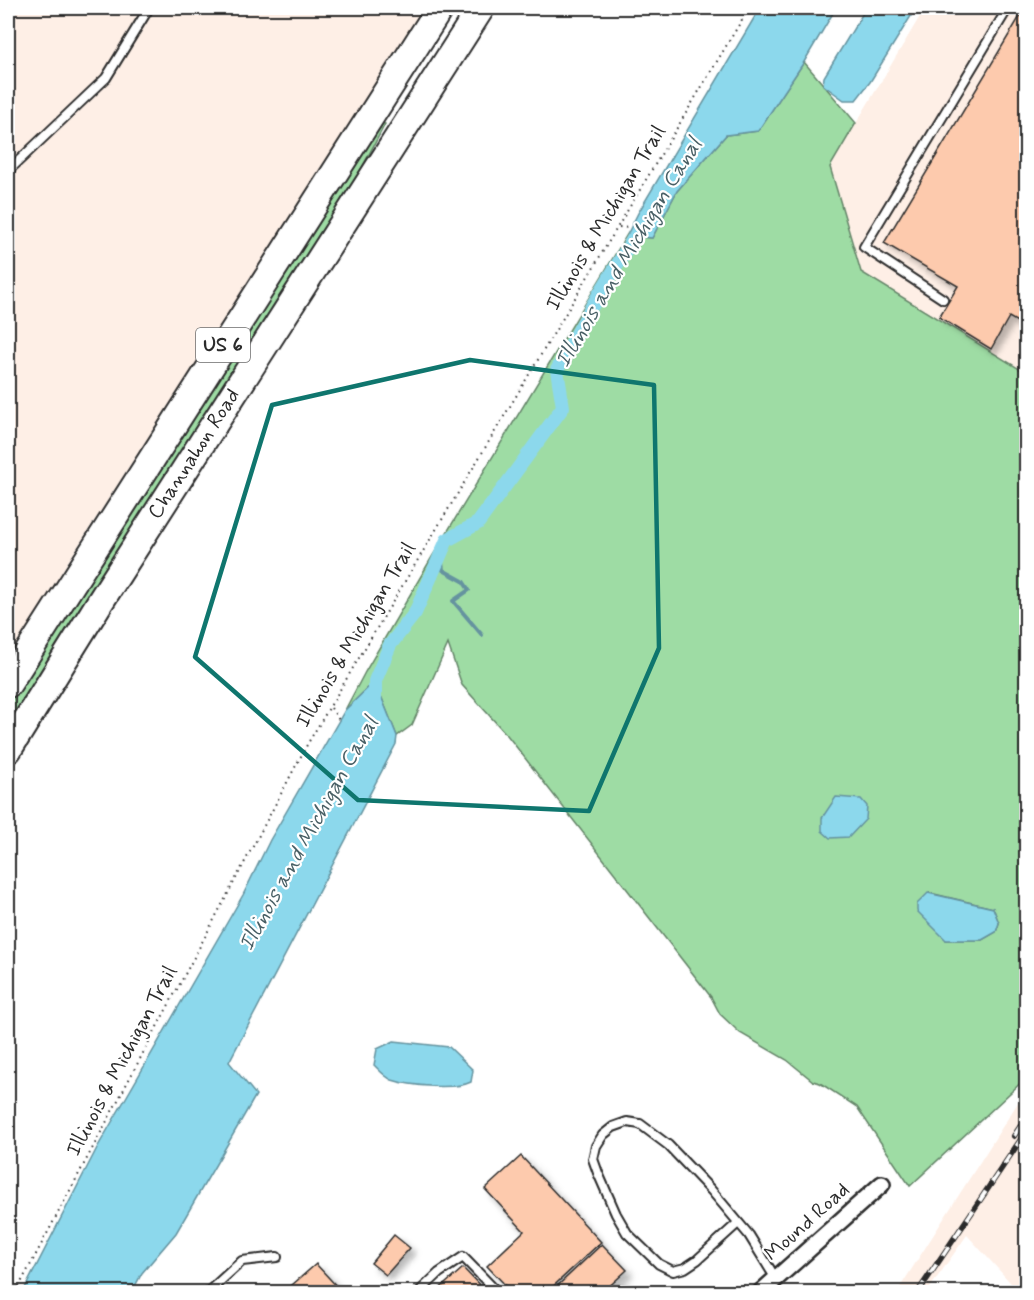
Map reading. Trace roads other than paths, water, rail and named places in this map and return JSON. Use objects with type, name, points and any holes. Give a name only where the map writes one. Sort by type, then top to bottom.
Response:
[{"type":"main road","name":"Channahon Road","points":[[8,684],[440,8]]},
{"type":"main road","name":"Channahon Road","points":[[8,750],[214,423],[481,8]]},
{"type":"street","name":"Mound Road","points":[[761,1293],[882,1184]]},
{"type":"lane","points":[[8,171],[106,78],[149,8]]},
{"type":"lane","points":[[943,299],[864,247],[1008,8]]},
{"type":"lane","points":[[738,1223],[685,1268],[673,1271],[659,1264],[627,1233],[616,1214],[593,1159],[596,1146],[603,1135],[613,1127],[627,1122],[640,1124],[668,1145],[711,1190],[749,1235],[776,1279]]},
{"type":"lane","points":[[208,1293],[242,1261],[277,1257]]},
{"type":"lane","points":[[419,1293],[439,1273],[463,1257],[497,1293]]},
{"type":"water","points":[[760,8],[836,8],[804,62],[758,131],[726,135],[677,191],[652,238],[641,237],[624,253],[628,233],[638,213]]},
{"type":"water","points":[[866,8],[916,8],[870,82],[856,100],[844,100],[823,85],[824,77]]},
{"type":"water","points":[[375,681],[397,736],[396,744],[229,1062],[256,1095],[176,1233],[142,1273],[132,1292],[23,1292],[97,1148],[243,895],[270,840],[345,710]]},
{"type":"water","points":[[836,797],[861,799],[867,806],[866,819],[849,837],[830,838],[822,831],[822,818]]},
{"type":"water","points":[[928,893],[993,908],[999,923],[996,932],[982,940],[946,940],[917,911],[917,904]]},
{"type":"water","points":[[394,1041],[449,1047],[473,1070],[471,1082],[454,1086],[432,1086],[389,1079],[374,1065],[377,1049]]},
{"type":"waterway","name":"Illinois and Michigan Canal","points":[[375,698],[375,681],[390,645],[415,613],[447,540],[478,523],[563,407],[557,370],[592,306],[633,239]]},
{"type":"waterway","points":[[441,555],[443,570],[463,581],[469,590],[453,601],[482,635]]},
{"type":"railway","points":[[1014,1136],[1026,1118]]},
{"type":"railway","points":[[918,1292],[1026,1132]]}]
